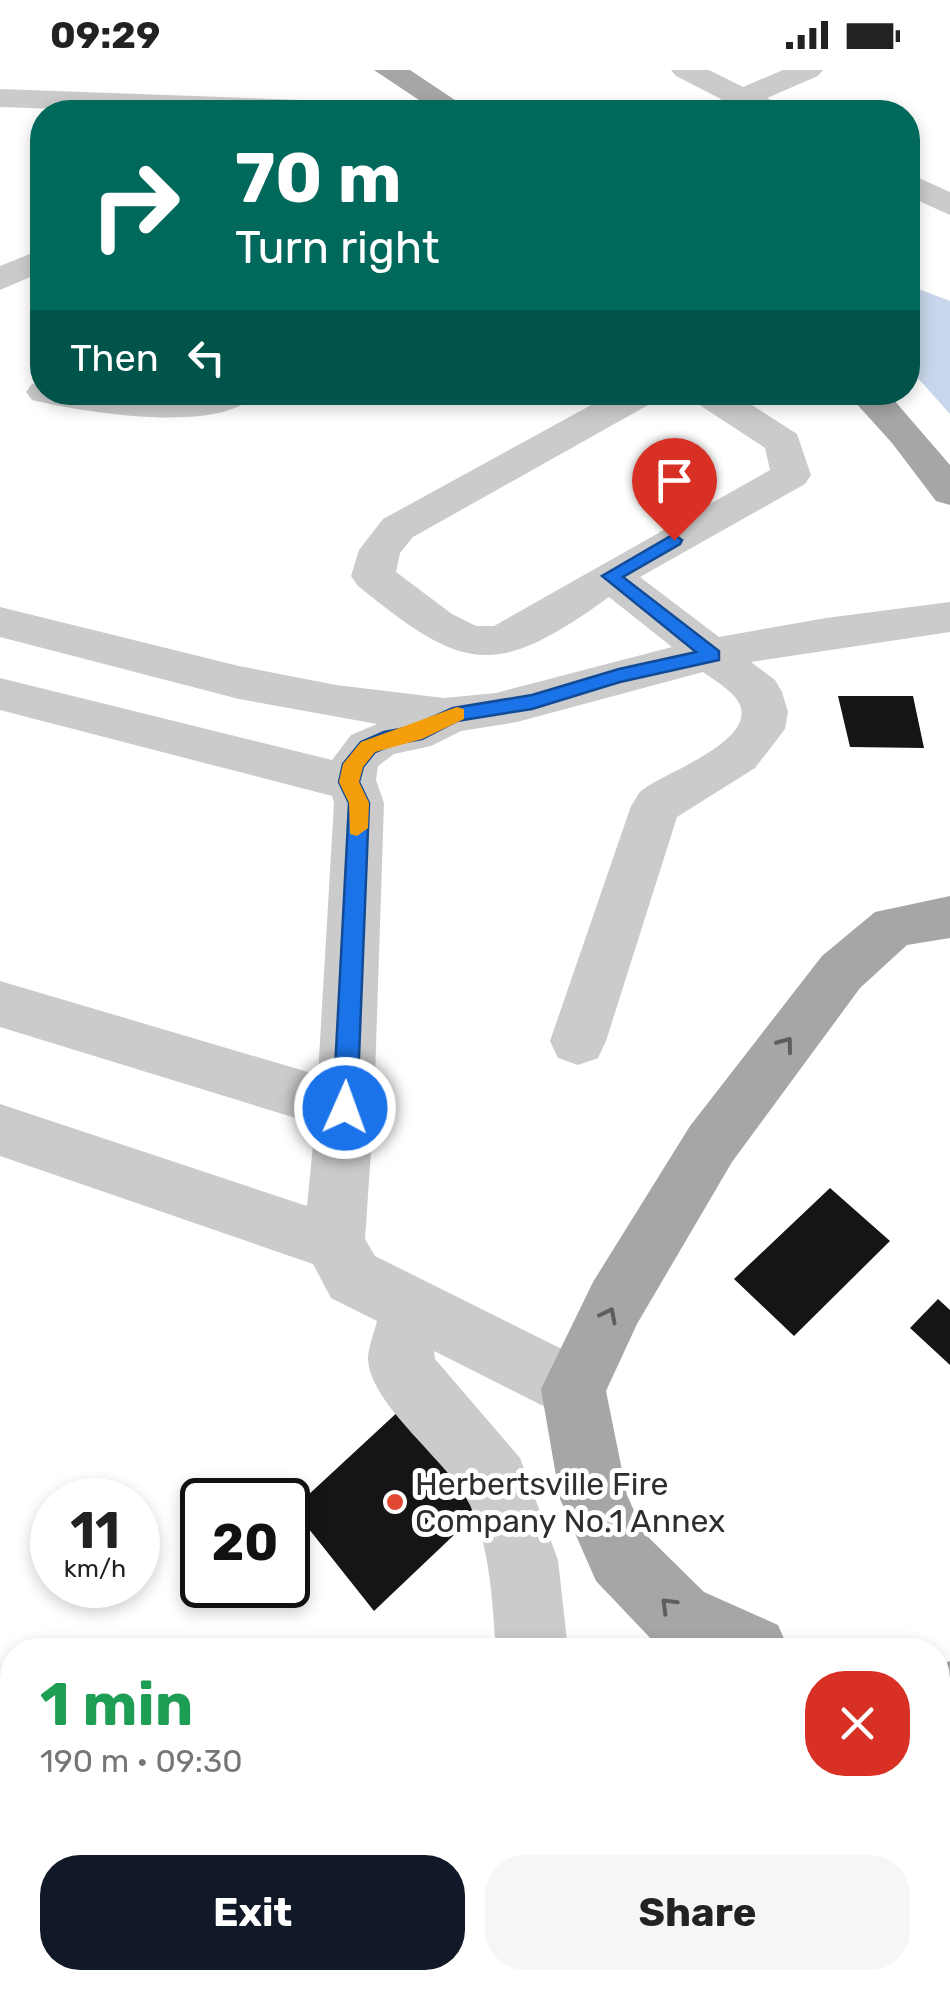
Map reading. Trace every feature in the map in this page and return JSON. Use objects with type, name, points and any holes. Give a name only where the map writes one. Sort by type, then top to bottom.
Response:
[{"type":"main road","points":[[389,70],[438,100]]},
{"type":"main road","points":[[878,405],[950,492]]},
{"type":"main road","points":[[721,1638],[679,1616],[620,1557],[594,1499],[573,1389],[615,1303],[711,1144],[841,972],[893,927],[950,917]]},
{"type":"street","points":[[0,94],[16,70]]},
{"type":"street","points":[[686,70],[726,100]]},
{"type":"street","points":[[744,100],[808,70]]},
{"type":"street","points":[[0,94],[124,100]]},
{"type":"street","points":[[920,189],[950,205]]},
{"type":"street","points":[[0,279],[30,264]]},
{"type":"street","points":[[116,405],[143,410],[193,405]]},
{"type":"street","points":[[620,405],[398,528],[380,550],[372,576],[438,624],[480,642],[515,637],[610,576],[791,475],[783,442],[726,405]]},
{"type":"street","points":[[578,1040],[656,806],[718,770],[760,736],[765,716],[759,692],[610,576]]},
{"type":"street","points":[[0,622],[260,688],[340,703],[453,715],[532,702],[619,676],[872,624],[950,617]]},
{"type":"street","points":[[0,694],[349,782]]},
{"type":"street","points":[[453,715],[415,734],[391,737],[368,747],[353,764],[349,782],[359,803],[345,1108],[334,1243],[353,1277],[573,1389]]},
{"type":"street","points":[[0,1004],[345,1108]]},
{"type":"street","points":[[0,1130],[334,1243]]},
{"type":"street","points":[[411,1306],[400,1360],[412,1382],[496,1482],[523,1560],[531,1638]]},
{"type":"water","points":[[920,290],[950,301],[950,414],[920,380]]},
{"type":"building","points":[[838,696],[913,696],[924,748],[850,747]]},
{"type":"building","points":[[830,1188],[890,1241],[794,1336],[734,1279]]},
{"type":"building","points":[[938,1299],[950,1310],[950,1365],[910,1328]]},
{"type":"building","name":"Herbertsville Fire Company No.1 Annex","points":[[415,1396],[495,1496],[374,1611],[310,1530],[310,1493]]},
{"type":"slow traffic","points":[[357,828],[359,803],[349,782],[353,764],[368,747],[391,737],[415,734],[457,714]]},
{"type":"place","name":"Herbertsville Fire Company No.1 Annex","points":[[395,1502]]},
{"type":"route","points":[[345,1108],[359,803],[349,782],[353,764],[368,747],[391,737],[415,734],[453,715],[532,702],[619,676],[712,656],[610,576],[674,540]]}]
